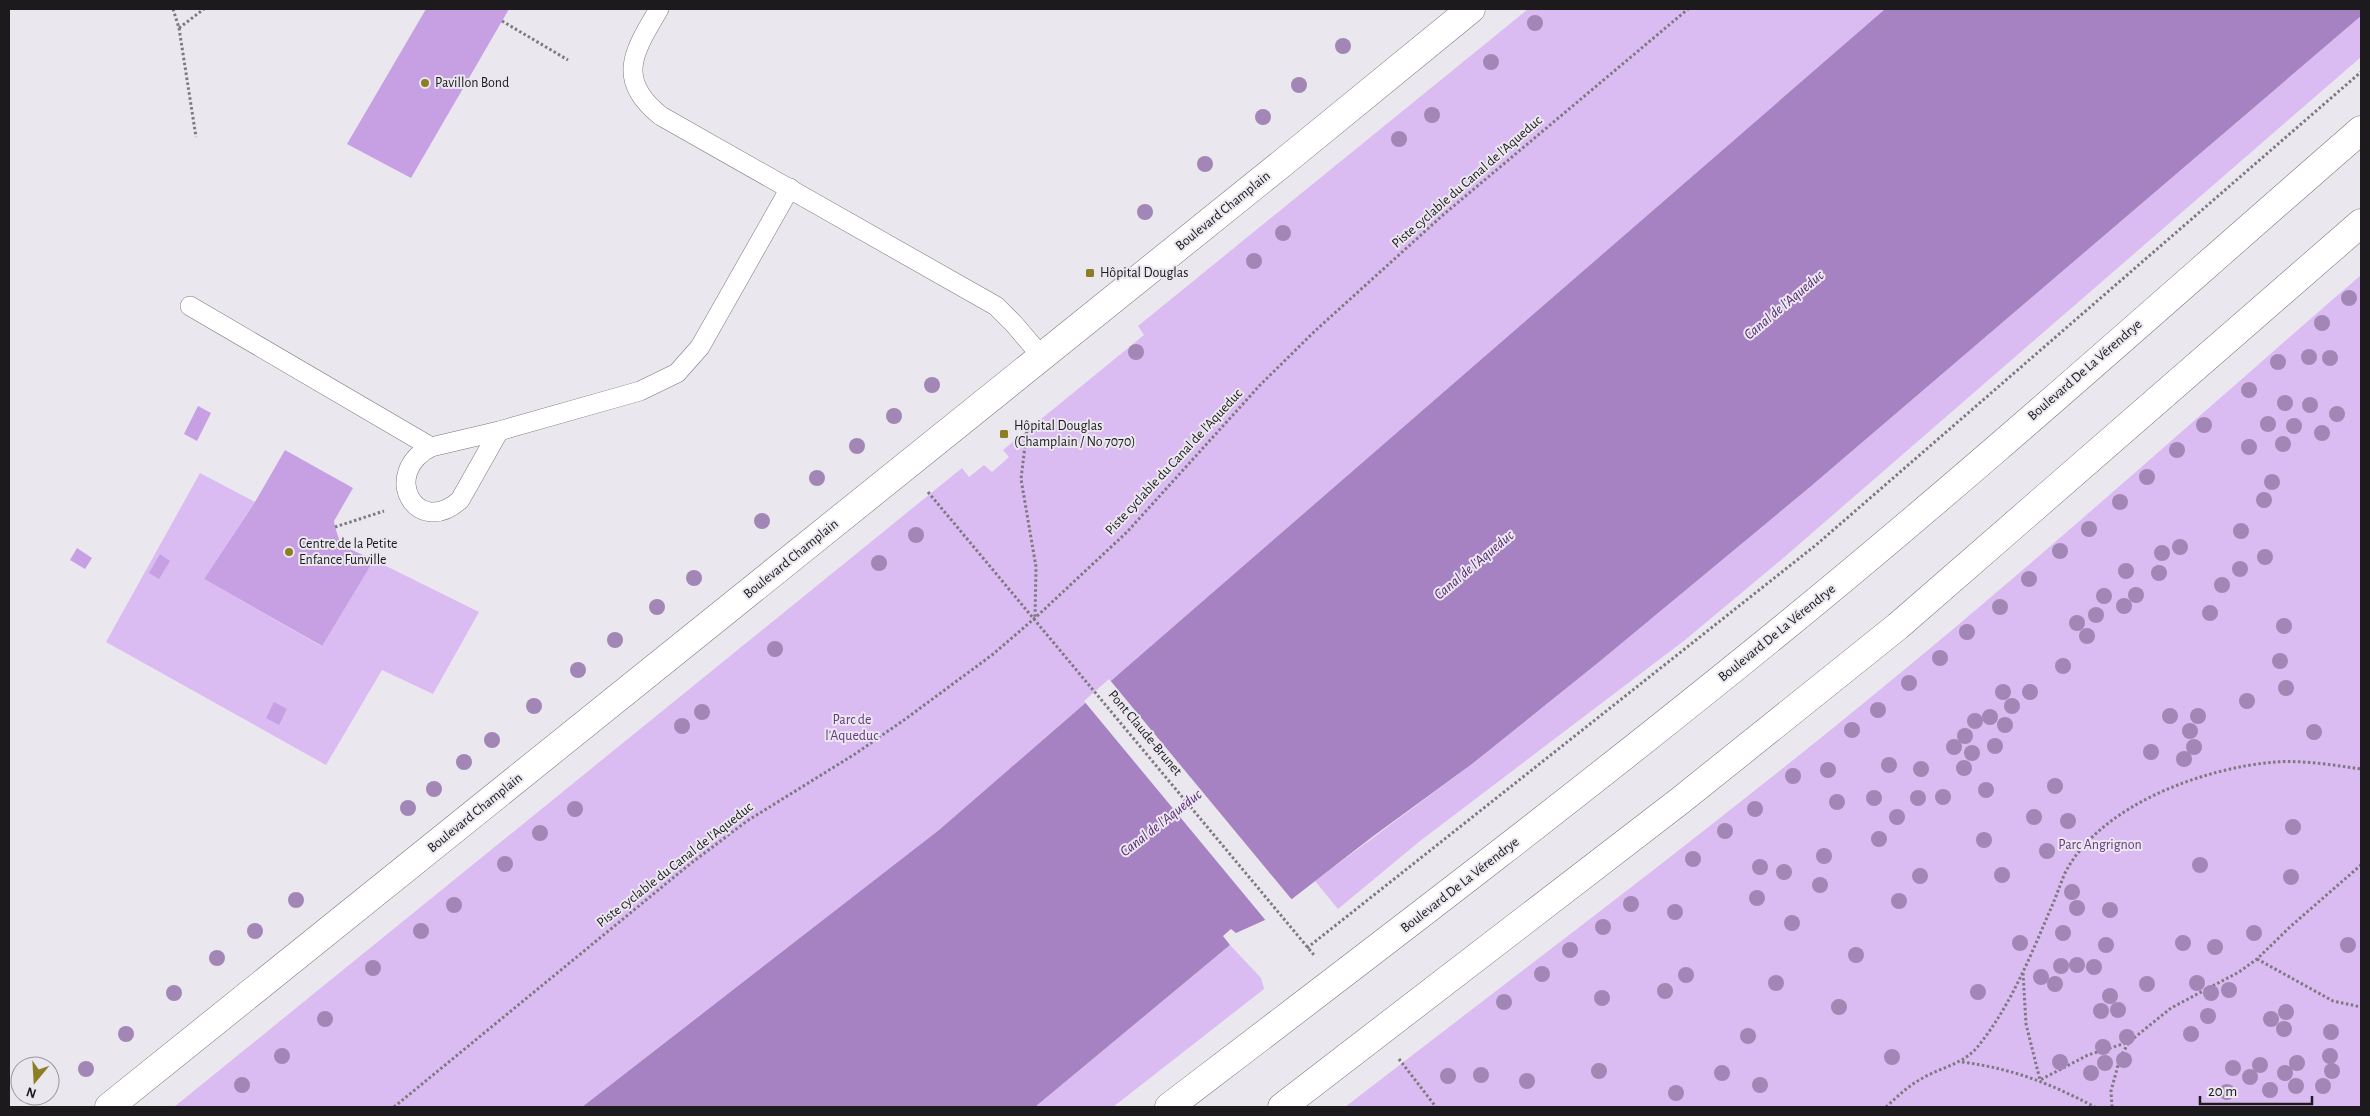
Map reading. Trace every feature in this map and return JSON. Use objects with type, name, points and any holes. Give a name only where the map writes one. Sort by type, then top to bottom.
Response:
[{"type":"main road","name":"Boulevard Champlain","points":[[109,1107],[1286,161],[1471,9]]},
{"type":"main road","name":"Boulevard De La Vérendrye","points":[[1169,1107],[1406,927],[1654,732],[1795,618],[2361,130]]},
{"type":"main road","points":[[1282,1107],[1688,794],[1898,626],[2361,223]]},
{"type":"lane","points":[[659,9],[637,46],[632,67],[636,85],[647,104],[661,116],[996,306],[1042,357]]},
{"type":"lane","points":[[499,431],[460,500],[450,509],[439,513],[427,511],[414,505],[407,496],[407,473],[421,452],[431,447],[499,431],[640,391],[677,373],[700,346],[790,188]]},
{"type":"lane","points":[[190,306],[431,447]]},
{"type":"path","points":[[173,9],[179,28],[196,137]]},
{"type":"path","points":[[179,28],[204,9]]},
{"type":"path","name":"Piste cyclable du Canal de l'Aqueduc","points":[[394,1107],[704,853],[747,820],[855,754],[992,655],[1035,618],[1127,532],[1261,384],[1316,330],[1443,215],[1688,9]]},
{"type":"path","points":[[502,21],[568,60]]},
{"type":"path","name":"Pont Claude-Brunet","points":[[906,466],[1035,618],[1302,939],[1307,948],[1816,545],[2361,72]]},
{"type":"path","points":[[1028,421],[1020,479],[1036,567],[1035,618]]},
{"type":"path","points":[[335,527],[385,511]]},
{"type":"path","points":[[1961,1062],[1978,1046],[2023,972],[2065,873],[2079,851],[2105,826],[2134,807],[2194,778],[2242,767],[2284,762],[2317,763],[2361,769]]},
{"type":"path","points":[[2040,1080],[2088,1055],[2129,1042],[2171,1008],[2239,972],[2257,960],[2291,926],[2361,865]]},
{"type":"path","points":[[2257,960],[2333,1001],[2361,1007]]},
{"type":"path","points":[[2023,972],[2026,1024],[2040,1080]]},
{"type":"path","points":[[2112,1107],[2114,1083],[2120,1058],[2129,1042]]},
{"type":"path","points":[[1886,1107],[1920,1080],[1945,1066],[1961,1062],[2006,1070],[2040,1080],[2095,1107]]},
{"type":"path","points":[[1402,1063],[1436,1107]]},
{"type":"green space","name":"Parc de l'Aqueduc","points":[[1528,9],[1885,9],[939,830],[582,1107],[174,1107],[962,468],[969,477],[984,465],[992,472],[1009,457],[1003,450],[1144,335],[1138,326]]},
{"type":"green space","points":[[2361,16],[2361,57],[1781,560],[1685,640],[1420,841],[1338,909],[1315,881],[1472,764],[1599,662],[1810,487]]},
{"type":"green space","name":"Parc Angrignon","points":[[2361,275],[2361,1107],[1345,1107],[1675,853],[1871,697],[2056,541]]},
{"type":"green space","points":[[200,473],[255,502],[204,579],[321,646],[374,560],[479,612],[433,694],[382,670],[326,765],[106,642]]},
{"type":"green space","points":[[1230,945],[1261,978],[1264,989],[1113,1107],[1035,1107]]},
{"type":"water","name":"Canal de l'Aqueduc","points":[[1885,9],[2361,9],[2361,16],[1810,487],[1599,662],[1472,764],[1372,837],[1265,920],[1236,933],[1231,929],[1223,936],[1230,945],[1035,1107],[582,1107],[939,830]]},
{"type":"pier","points":[[1109,679],[1293,901],[1267,922],[1084,701]]},
{"type":"building","name":"Pavillon Bond","points":[[426,9],[509,9],[411,178],[347,144]]},
{"type":"building","points":[[198,406],[211,413],[197,441],[184,434]]},
{"type":"building","name":"Centre de la Petite Enfance Funville","points":[[285,450],[353,488],[334,521],[335,527],[341,545],[374,560],[322,646],[204,579],[255,502]]},
{"type":"building","points":[[77,548],[92,558],[85,569],[70,560]]},
{"type":"building","points":[[160,554],[170,561],[159,579],[149,573]]},
{"type":"building","points":[[274,702],[287,709],[279,725],[266,718]]},
{"type":"place","name":"Pavillon Bond","points":[[425,83]]},
{"type":"place","name":"Hôpital Douglas","points":[[1090,273]]},
{"type":"place","name":"Hôpital Douglas (Champlain / No 7070)","points":[[1004,434]]},
{"type":"place","name":"Centre de la Petite Enfance Funville","points":[[289,552]]}]
